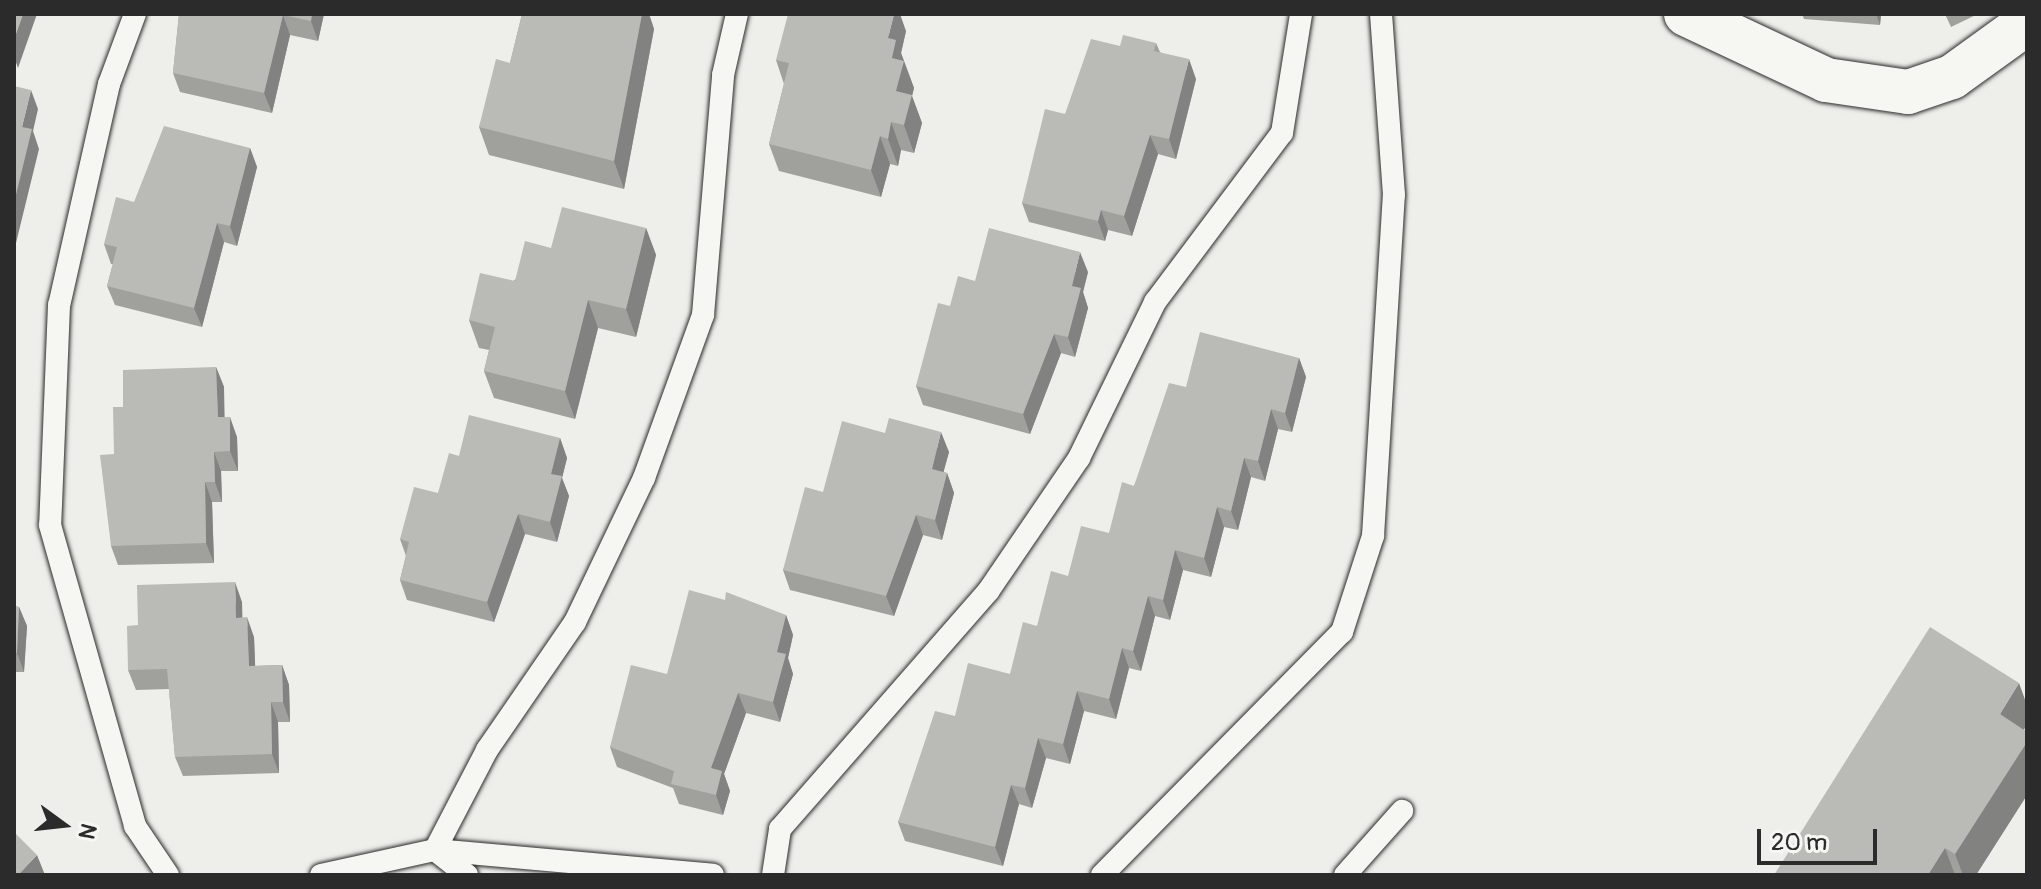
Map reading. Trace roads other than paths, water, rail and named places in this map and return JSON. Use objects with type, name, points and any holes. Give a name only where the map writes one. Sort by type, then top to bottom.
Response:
[{"type":"street","points":[[1686,14],[1826,80],[1908,92],[1952,77],[2027,23]]},
{"type":"lane","points":[[135,14],[109,84],[59,305],[50,525],[135,826],[168,875]]},
{"type":"lane","points":[[435,850],[487,750],[575,622],[644,478],[703,315],[723,75],[737,14]]},
{"type":"lane","points":[[773,875],[780,829],[989,590],[1079,458],[1155,302],[1282,133],[1301,14]]},
{"type":"lane","points":[[1102,875],[1342,632],[1360,577],[1373,536],[1394,195],[1381,14]]},
{"type":"lane","points":[[1345,875],[1402,811]]},
{"type":"lane","points":[[435,850],[467,875]]},
{"type":"lane","points":[[321,875],[435,850],[713,875]]}]
